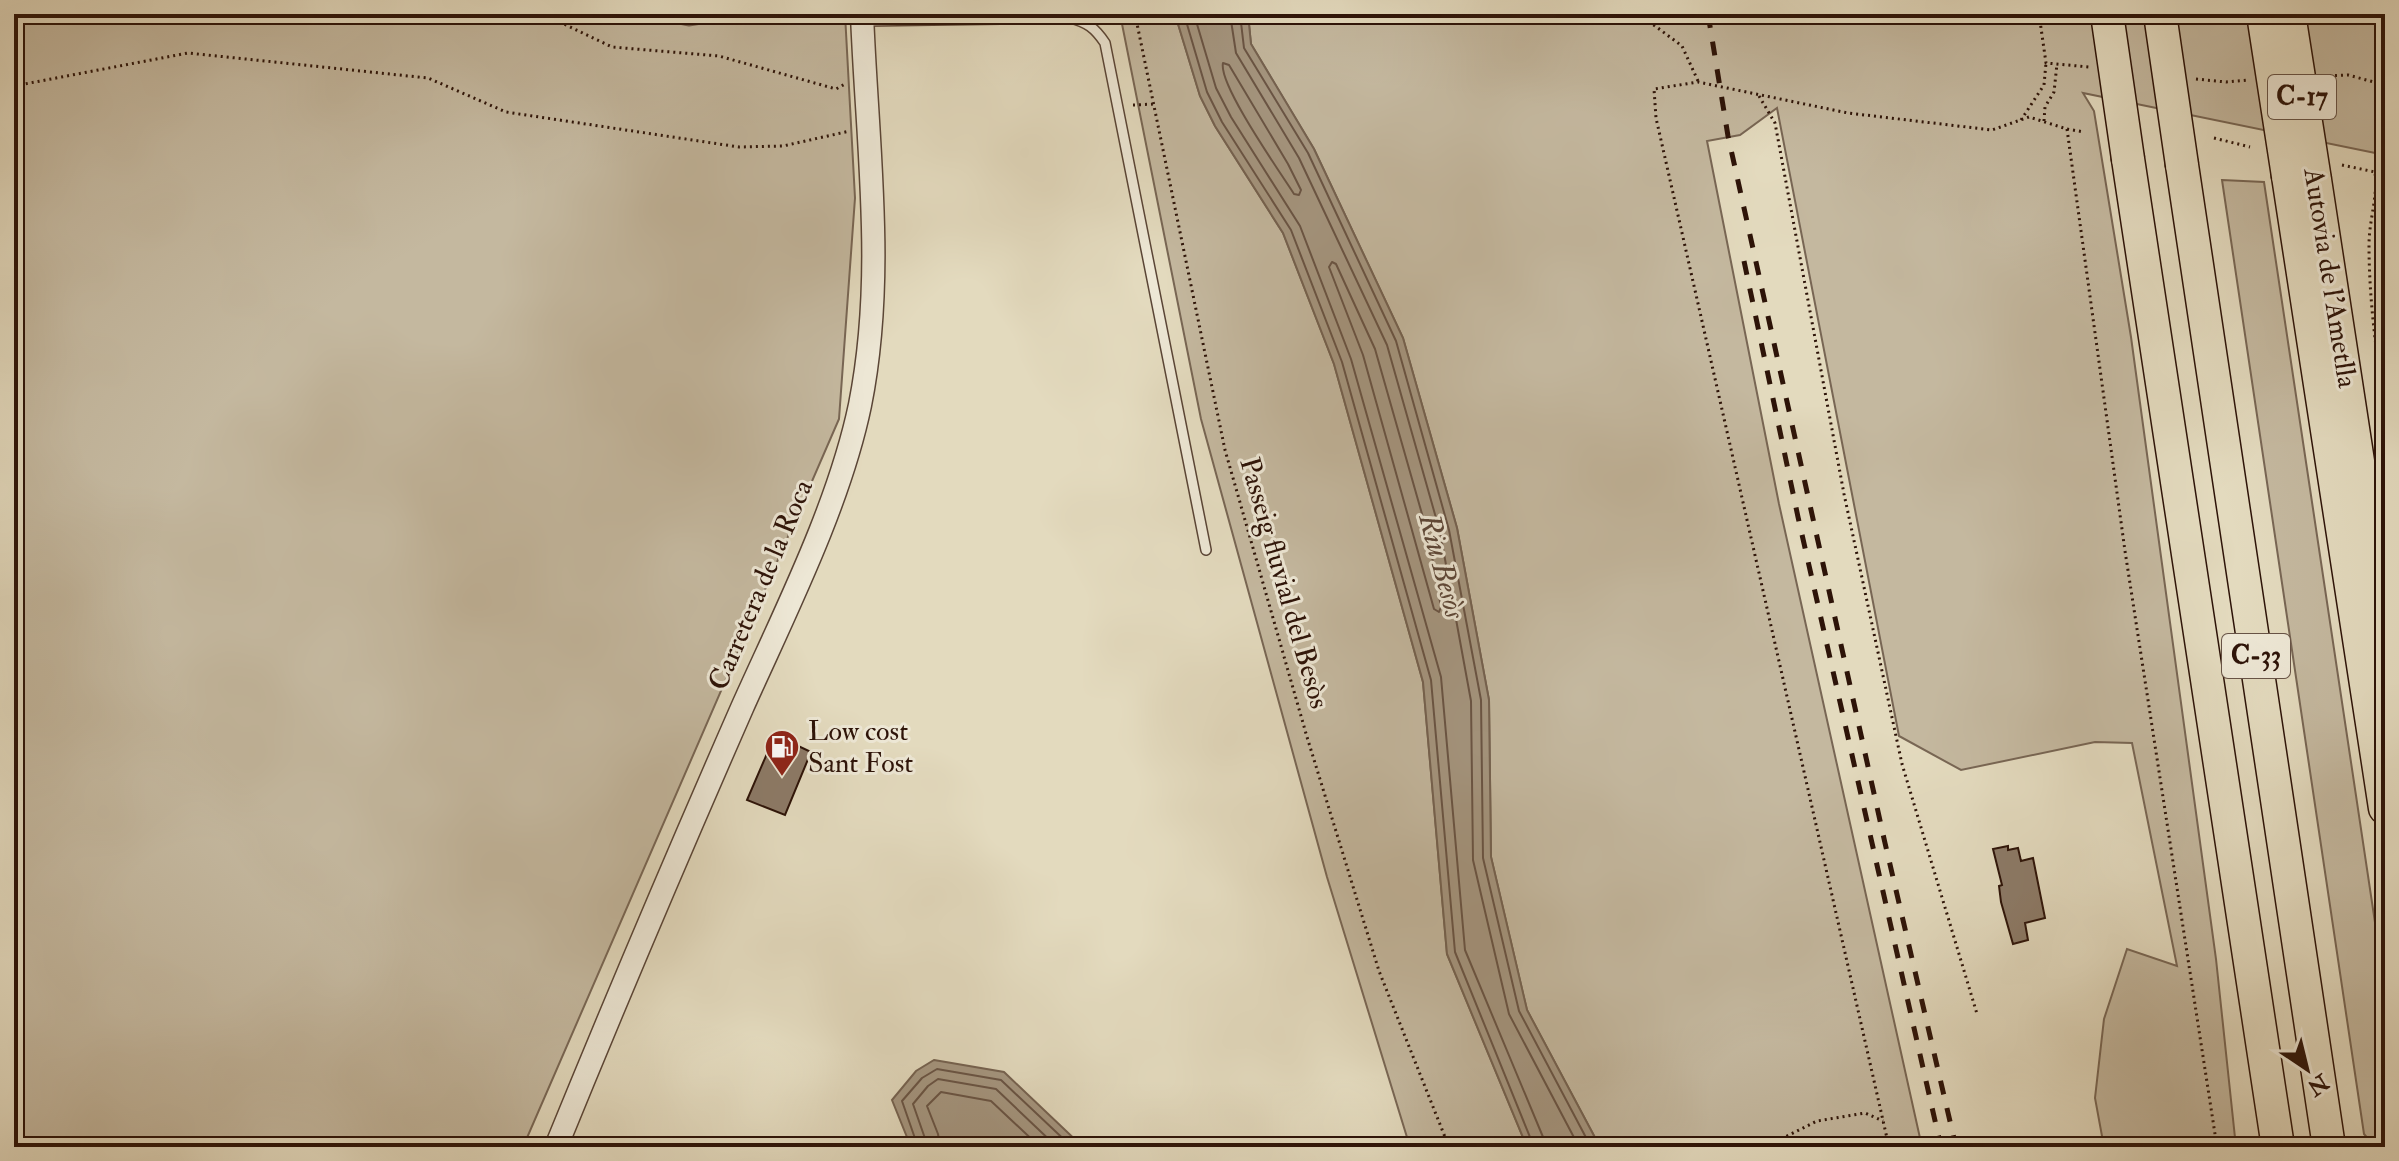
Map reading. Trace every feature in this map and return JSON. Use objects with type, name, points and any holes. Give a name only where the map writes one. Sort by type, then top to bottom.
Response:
[{"type":"highway","name":"C-33","points":[[2107,14],[2278,1147]]},
{"type":"highway","name":"C-33","points":[[2160,14],[2329,1147]]},
{"type":"highway","name":"C-17","points":[[2263,14],[2315,174],[2385,808]]},
{"type":"highway","name":"Autovia de l'Ametlla","points":[[2289,14],[2385,638]]},
{"type":"highway","points":[[2255,1000],[2262,1147]]},
{"type":"street","name":"Carretera de la Roca","points":[[556,1147],[645,928],[798,580],[850,445],[860,405],[872,324],[875,238],[862,17]]},
{"type":"lane","points":[[1082,21],[1101,14]]},
{"type":"lane","points":[[862,17],[1070,18],[1082,21],[1097,31],[1105,43],[1206,550]]},
{"type":"path","points":[[543,14],[612,47],[719,56],[836,89],[866,73]]},
{"type":"path","name":"Passeig fluvial del Besòs","points":[[1135,14],[1230,465],[1307,737],[1379,971],[1449,1147]]},
{"type":"path","points":[[1639,14],[1682,46],[1698,82]]},
{"type":"path","points":[[14,86],[188,53],[428,78],[506,112],[739,147],[783,146],[870,126]]},
{"type":"path","points":[[2021,120],[2044,85],[2046,63]]},
{"type":"path","points":[[2044,122],[2045,107],[2054,92],[2057,64]]},
{"type":"path","points":[[1889,1147],[1656,118],[1654,89],[1698,82],[1848,113],[1992,130],[2029,117],[2084,132]]},
{"type":"path","points":[[1759,96],[1775,123],[1844,494],[1902,764],[1977,1014]]},
{"type":"path","points":[[1117,105],[1155,104]]},
{"type":"path","points":[[2067,129],[2125,551],[2217,1147]]},
{"type":"path","points":[[2214,138],[2250,147]]},
{"type":"path","points":[[2315,174],[2385,170]]},
{"type":"path","points":[[2375,172],[2377,190],[2369,242],[2372,319],[2385,412]]},
{"type":"path","points":[[1765,1147],[1817,1121],[1865,1113],[1883,1121]]},
{"type":"shaded area","points":[[14,14],[845,14],[855,198],[839,419],[523,1147],[14,1147]]},
{"type":"shaded area","points":[[1120,14],[1175,14],[1200,96],[1215,126],[1283,233],[1334,364],[1423,682],[1447,954],[1527,1147],[1410,1147],[1327,877],[1201,419]]},
{"type":"shaded area","points":[[1248,14],[2385,14],[2385,155],[2083,93],[2094,111],[2131,337],[2216,959],[2236,1147],[2104,1147],[2095,1098],[2104,1019],[2127,949],[2177,966],[2132,743],[2095,742],[1961,770],[1899,736],[1777,108],[1740,135],[1707,141],[1779,504],[1922,1147],[1600,1147],[1527,1010],[1491,857],[1489,700],[1457,528],[1403,338],[1314,149],[1251,44]]},
{"type":"shaded area","points":[[2222,180],[2264,182],[2385,989],[2385,1147],[2375,1147],[2364,1134]]},
{"type":"shaded area","points":[[2385,226],[2385,346],[2375,248]]},
{"type":"water","name":"Riu Besòs","points":[[1175,14],[1248,14],[1251,44],[1314,149],[1403,338],[1457,528],[1489,700],[1491,857],[1527,1010],[1600,1147],[1527,1147],[1447,954],[1423,682],[1334,364],[1283,233],[1215,126],[1200,96]]},
{"type":"water","points":[[934,1060],[1004,1072],[1083,1147],[911,1147],[892,1100],[916,1071]]},
{"type":"building","points":[[775,735],[811,752],[785,815],[747,800]]},
{"type":"building","points":[[2008,846],[2008,850],[2018,848],[2021,861],[2033,858],[2045,918],[2025,923],[2028,940],[2013,944],[2001,902],[1999,886],[2002,885],[1993,849]]},
{"type":"waterway","points":[[639,14],[689,24],[751,14]]},
{"type":"waterway","points":[[2302,14],[2385,17]]},
{"type":"railway","points":[[1708,14],[1728,136],[1956,1147]]},
{"type":"railway","points":[[1744,261],[1798,517],[1941,1147]]},
{"type":"place","name":"Low cost Sant Fost","points":[[782,778]]}]
